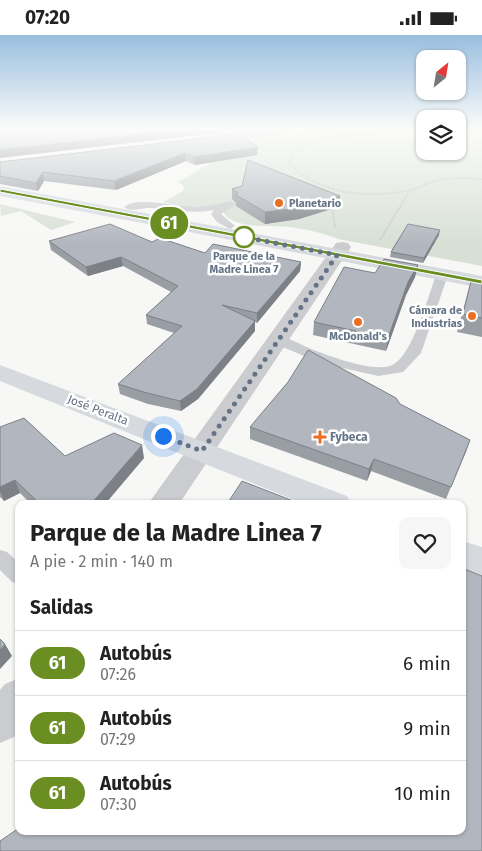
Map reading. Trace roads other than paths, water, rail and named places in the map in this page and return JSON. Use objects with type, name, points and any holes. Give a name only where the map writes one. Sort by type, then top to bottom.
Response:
[{"type":"main road","points":[[0,182],[230,226],[338,244],[482,273]]},
{"type":"main road","points":[[0,191],[338,244],[442,275],[482,282]]},
{"type":"main road","name":"José Peralta","points":[[0,372],[326,500]]},
{"type":"main road","points":[[466,555],[482,561]]},
{"type":"street","points":[[166,500],[278,340],[338,244]]},
{"type":"street","points":[[0,723],[15,702]]},
{"type":"lane","points":[[278,340],[326,360],[378,372],[398,369],[414,353],[442,275]]},
{"type":"lane","points":[[0,558],[15,572]]},
{"type":"place","name":"Planetario","points":[[279,203]]},
{"type":"place","name":"Parque de la Madre Linea 7","points":[[244,237]]},
{"type":"place","name":"Cámara de Industrias","points":[[472,316]]},
{"type":"place","name":"McDonald's","points":[[358,322]]},
{"type":"place","name":"Fybeca","points":[[320,437]]}]
